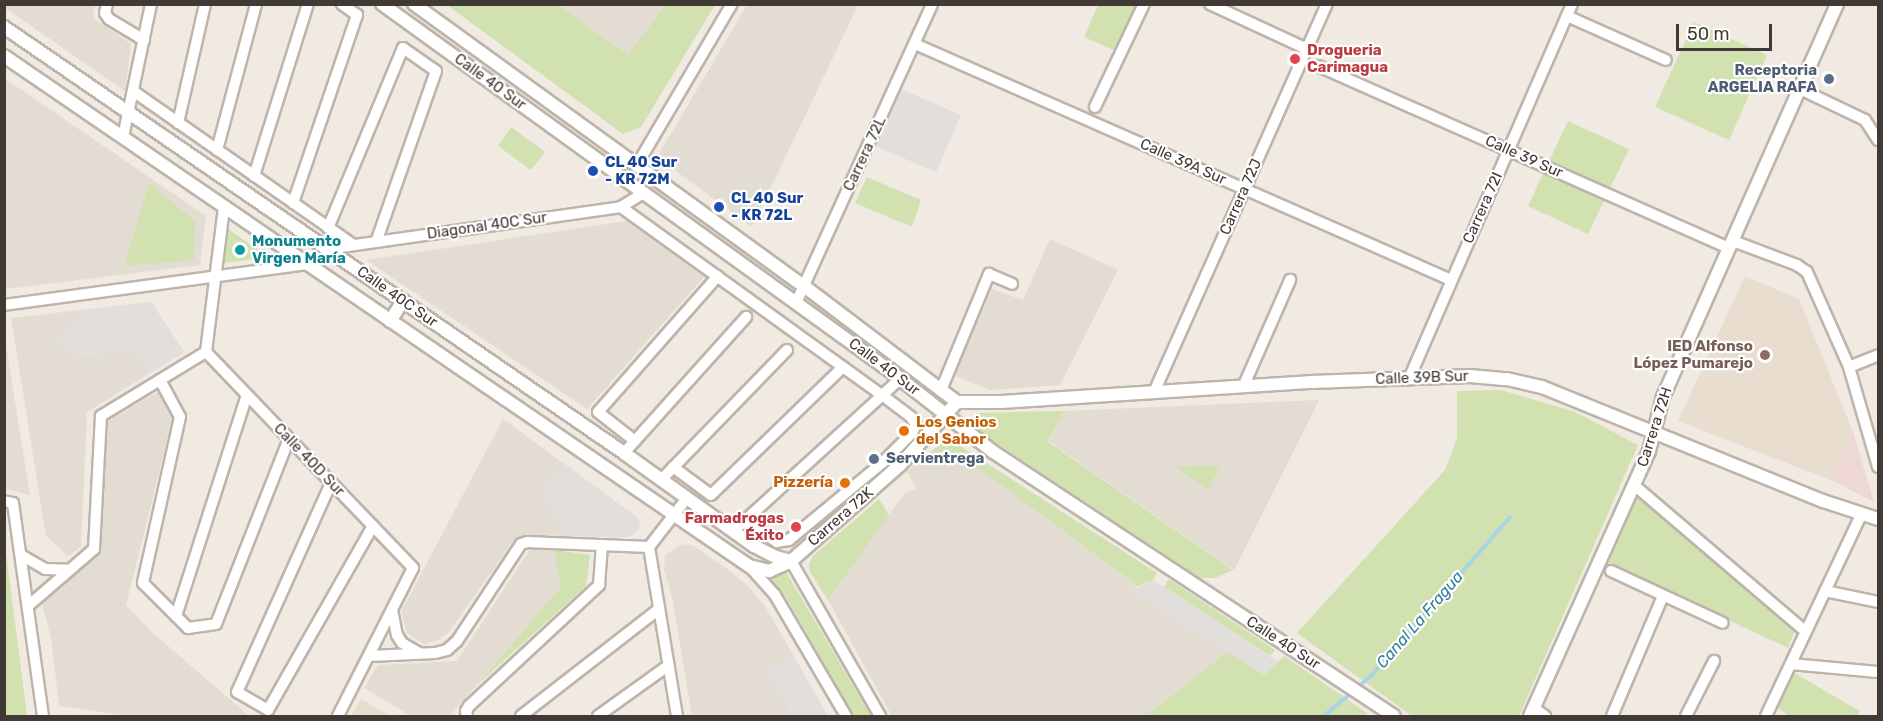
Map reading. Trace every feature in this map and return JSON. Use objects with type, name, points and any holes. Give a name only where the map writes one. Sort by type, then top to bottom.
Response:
[{"type":"street","points":[[123,137],[151,4]]},
{"type":"street","points":[[178,123],[205,4]]},
{"type":"street","points":[[217,150],[256,4]]},
{"type":"street","points":[[254,176],[308,4]]},
{"type":"street","points":[[293,203],[357,15],[342,4]]},
{"type":"street","name":"Calle 40 Sur","points":[[382,4],[900,379],[992,451],[1167,569],[1346,683],[1394,717]]},
{"type":"street","name":"Calle 40 Sur","points":[[414,4],[804,286],[957,402]]},
{"type":"street","points":[[637,165],[732,4]]},
{"type":"street","name":"Carrera 72L","points":[[796,303],[932,4]]},
{"type":"street","points":[[1095,107],[1144,4]]},
{"type":"street","points":[[1210,4],[1307,49]]},
{"type":"street","name":"Carrera 72J","points":[[1155,390],[1327,4]]},
{"type":"street","name":"Carrera 72I","points":[[1408,379],[1572,4]]},
{"type":"street","name":"Carrera 72H","points":[[1532,712],[1634,485],[1654,433],[1663,397],[1838,4]]},
{"type":"street","points":[[106,9],[109,19],[144,40]]},
{"type":"street","points":[[1567,16],[1666,60]]},
{"type":"street","name":"Calle 40C Sur","points":[[4,27],[624,453],[763,552],[791,561]]},
{"type":"street","name":"Calle 39A Sur","points":[[915,44],[1451,280]]},
{"type":"street","name":"Calle 40 Sur","points":[[328,228],[403,48],[436,71],[376,242]]},
{"type":"street","name":"Calle 40C Sur","points":[[4,56],[749,566]]},
{"type":"street","name":"Calle 39 Sur","points":[[1318,66],[1508,150],[1731,244],[1797,265],[1806,272],[1849,367]]},
{"type":"street","points":[[1800,89],[1865,120],[1878,140]]},
{"type":"street","name":"Calle 40C Sur","points":[[133,91],[354,245]]},
{"type":"street","name":"Diagonal 40C Sur","points":[[327,249],[621,207],[643,193]]},
{"type":"street","points":[[28,606],[94,549],[101,416],[206,352],[224,207]]},
{"type":"street","name":"Calle 40 Sur","points":[[621,207],[914,420]]},
{"type":"street","points":[[4,305],[306,264]]},
{"type":"street","points":[[941,390],[945,375],[989,274],[1012,284]]},
{"type":"street","points":[[635,441],[598,412],[718,276]]},
{"type":"street","points":[[1244,386],[1290,279]]},
{"type":"street","points":[[390,321],[403,301]]},
{"type":"street","points":[[624,453],[746,317]]},
{"type":"street","points":[[661,480],[787,350]]},
{"type":"street","name":"Calle 40D Sur","points":[[206,352],[412,568],[392,610]]},
{"type":"street","points":[[1878,354],[1849,367],[1878,467]]},
{"type":"street","points":[[673,467],[711,495],[843,367]]},
{"type":"street","points":[[928,380],[945,375]]},
{"type":"street","name":"Calle 39B Sur","points":[[957,402],[1001,402],[1155,390],[1470,376],[1525,382],[1862,515],[1878,519]]},
{"type":"street","points":[[733,531],[900,379]]},
{"type":"street","points":[[160,380],[180,417],[144,583],[188,628],[216,624],[290,439]]},
{"type":"street","points":[[176,616],[247,395]]},
{"type":"street","points":[[946,415],[957,402]]},
{"type":"street","name":"Carrera 72K","points":[[749,566],[769,571],[791,561],[900,465],[946,415]]},
{"type":"street","name":"Carrera 72K","points":[[744,520],[783,543],[808,525],[889,456],[915,428],[914,420]]},
{"type":"street","points":[[331,483],[237,692],[268,710],[373,526]]},
{"type":"street","points":[[1634,485],[1806,632]]},
{"type":"street","points":[[677,717],[649,547],[687,498]]},
{"type":"street","points":[[9,502],[21,555],[43,717]]},
{"type":"street","points":[[1766,717],[1862,515]]},
{"type":"street","points":[[808,525],[818,537]]},
{"type":"street","points":[[369,656],[422,654],[447,650],[457,641],[516,549],[527,542],[649,547]]},
{"type":"street","points":[[468,711],[599,585],[602,545]]},
{"type":"street","points":[[21,555],[45,568],[68,570]]},
{"type":"street","points":[[791,561],[880,717]]},
{"type":"street","points":[[749,566],[774,595],[846,717]]},
{"type":"street","points":[[1611,571],[1723,623]]},
{"type":"street","points":[[1825,591],[1878,602]]},
{"type":"street","points":[[1612,717],[1663,596]]},
{"type":"street","points":[[521,717],[659,609]]},
{"type":"street","points":[[392,610],[397,635],[402,643],[422,654]]},
{"type":"street","points":[[338,717],[392,610]]},
{"type":"street","points":[[1686,717],[1714,661]]},
{"type":"street","points":[[1791,664],[1878,672]]},
{"type":"street","points":[[598,717],[669,665]]},
{"type":"street","points":[[1532,712],[1545,717]]},
{"type":"shaded area","points":[[5,4],[95,5],[93,18],[131,44],[125,91],[5,8]]},
{"type":"shaded area","points":[[558,5],[665,5],[628,55]]},
{"type":"shaded area","points":[[747,5],[858,5],[752,227],[657,157]]},
{"type":"shaded area","points":[[4,78],[206,216],[200,265],[5,289]]},
{"type":"shaded area","points":[[901,89],[961,115],[936,172],[875,146]]},
{"type":"shaded area","points":[[627,221],[704,277],[587,409],[366,260]]},
{"type":"shaded area","points":[[1050,239],[1118,270],[1060,385],[990,390],[953,375],[992,289],[1023,300]]},
{"type":"shaded area","name":"IED Alfonso López Pumarejo","points":[[1745,276],[1799,299],[1853,432],[1833,481],[1678,421]]},
{"type":"shaded area","points":[[151,302],[184,352],[87,412],[81,547],[68,556],[46,536],[11,318]]},
{"type":"shaded area","points":[[151,302],[184,352],[149,374],[135,351],[78,357],[56,339],[84,310]]},
{"type":"shaded area","points":[[5,339],[30,495],[5,489]]},
{"type":"shaded area","points":[[159,391],[173,416],[126,605],[153,633],[249,716],[130,716],[59,706],[51,638],[42,603],[100,551],[108,421]]},
{"type":"shaded area","points":[[1319,400],[1234,570],[1047,440],[1064,411]]},
{"type":"shaded area","points":[[503,419],[638,518],[640,525],[638,531],[627,537],[527,535],[514,540],[448,633],[438,640],[424,644],[407,633],[401,612]]},
{"type":"shaded area","points":[[1853,432],[1874,502],[1833,481]]},
{"type":"shaded area","points":[[937,452],[959,454],[1138,586],[1132,591],[1228,651],[1146,716],[892,716],[828,600],[903,495],[916,488],[907,471],[924,457]]},
{"type":"shaded area","points":[[562,462],[638,518],[640,525],[638,531],[627,537],[568,536],[541,493]]},
{"type":"shaded area","points":[[682,544],[694,546],[726,568],[747,585],[765,606],[828,716],[692,716],[672,597],[664,570],[665,555]]},
{"type":"shaded area","points":[[530,549],[554,550],[562,587],[450,716],[411,716],[364,688],[378,665],[457,661]]},
{"type":"shaded area","points":[[1153,580],[1278,662],[1264,675],[1131,591]]},
{"type":"shaded area","points":[[794,657],[828,716],[792,716],[768,671]]},
{"type":"shaded area","points":[[361,699],[390,716],[351,716]]},
{"type":"green space","points":[[447,5],[558,5],[628,55],[665,5],[715,5],[641,127],[623,134]]},
{"type":"green space","points":[[1098,5],[1136,5],[1116,51],[1084,37]]},
{"type":"green space","points":[[1694,22],[1767,55],[1729,140],[1655,107]]},
{"type":"green space","points":[[1568,121],[1629,149],[1588,234],[1528,206]]},
{"type":"green space","points":[[511,127],[545,152],[531,170],[498,146]]},
{"type":"green space","points":[[867,177],[921,200],[912,227],[855,203]]},
{"type":"green space","points":[[149,183],[195,221],[194,260],[124,266]]},
{"type":"green space","points":[[225,227],[269,257],[223,263]]},
{"type":"green space","points":[[1501,390],[1575,412],[1638,445],[1519,716],[1412,716],[1297,633],[1445,470],[1457,438],[1457,391]]},
{"type":"green space","points":[[1064,411],[1047,441],[1233,570],[1215,578],[1200,578],[969,425],[976,413]]},
{"type":"green space","points":[[944,442],[954,442],[1157,573],[1153,580],[1138,586],[959,454],[937,452],[924,457]]},
{"type":"green space","points":[[1220,466],[1208,490],[1176,467]]},
{"type":"green space","points":[[1638,495],[1794,632],[1788,648],[1608,564]]},
{"type":"green space","points":[[879,499],[889,515],[828,600],[810,572],[809,564],[813,556]]},
{"type":"green space","points":[[5,545],[27,716],[5,716]]},
{"type":"green space","points":[[554,550],[590,555],[586,586],[478,684],[561,587]]},
{"type":"green space","points":[[786,572],[871,716],[854,716],[786,597],[769,576]]},
{"type":"green space","points":[[1169,579],[1275,650],[1270,656],[1164,587]]},
{"type":"green space","points":[[1228,651],[1264,675],[1284,656],[1367,713],[1363,716],[1146,716]]},
{"type":"green space","points":[[1794,673],[1860,711],[1858,716],[1789,716],[1776,706]]},
{"type":"waterway","name":"Canal La Fragua","points":[[1324,716],[1371,676],[1510,517]]},
{"type":"place","name":"Drogueria Carimagua","points":[[1295,59]]},
{"type":"place","name":"Receptoria ARGELIA RAFA","points":[[1829,79]]},
{"type":"place","name":"CL 40 Sur - KR 72M","points":[[593,171]]},
{"type":"place","name":"CL 40 Sur - KR 72L","points":[[719,207]]},
{"type":"place","name":"Monumento Virgen María","points":[[240,250]]},
{"type":"place","name":"IED Alfonso López Pumarejo","points":[[1765,355]]},
{"type":"place","name":"Los Genios del Sabor","points":[[904,431]]},
{"type":"place","name":"Servientrega","points":[[874,459]]},
{"type":"place","name":"Pizzería","points":[[845,483]]},
{"type":"place","name":"Farmadrogas Éxito","points":[[796,527]]}]
